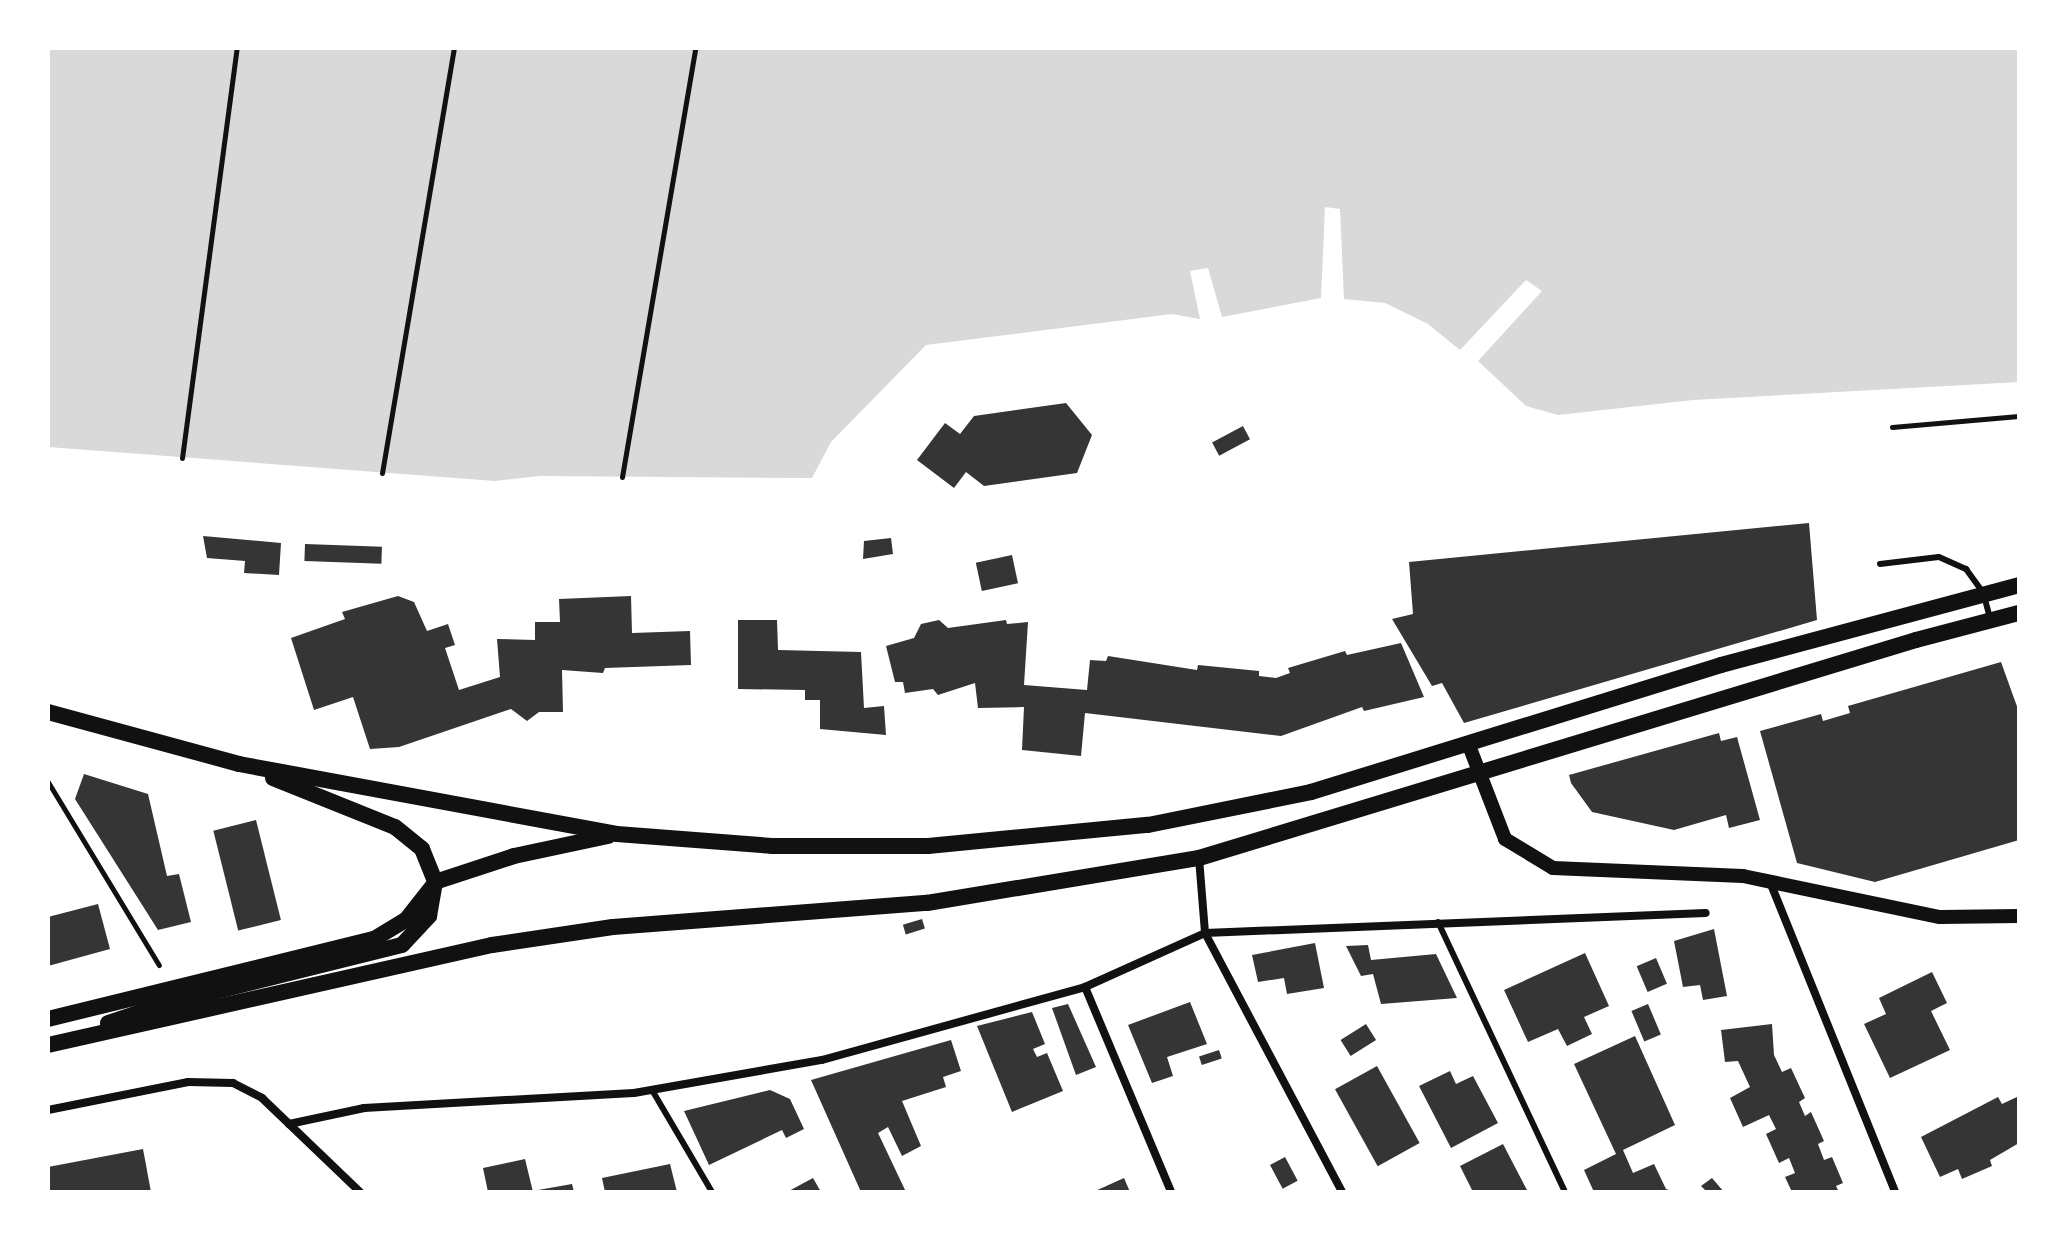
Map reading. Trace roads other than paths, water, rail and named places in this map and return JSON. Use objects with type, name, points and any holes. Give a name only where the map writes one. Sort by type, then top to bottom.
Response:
[{"type":"main road","points":[[48,712],[239,764],[617,834],[772,846],[928,846],[1148,825],[1311,792],[1983,592],[2019,585]]},
{"type":"main road","points":[[53,1043],[492,945],[613,927],[927,903],[1199,858],[1990,619],[2019,613]]},
{"type":"main road","points":[[53,1043],[165,1004],[402,945],[429,916],[435,882],[422,849],[395,827],[239,764]]},
{"type":"main road","points":[[48,1019],[374,939],[406,920],[435,882],[514,856],[617,834]]},
{"type":"street","points":[[1468,743],[1477,775],[1505,839],[1553,868],[1743,876],[1940,917],[2019,916]]},
{"type":"street","points":[[1199,858],[1205,933],[1342,1192]]},
{"type":"street","points":[[1770,882],[1895,1192]]},
{"type":"street","points":[[289,1124],[364,1108],[652,1090],[822,1060],[1085,987],[1205,933],[1706,913]]},
{"type":"street","points":[[1085,987],[1171,1192]]},
{"type":"street","points":[[48,1110],[207,1081],[233,1083],[262,1098],[360,1192]]},
{"type":"lane","points":[[1880,564],[1939,557],[1966,569],[1983,592],[1990,619]]},
{"type":"lane","points":[[1438,922],[1565,1192]]},
{"type":"lane","points":[[652,1090],[712,1192]]}]
